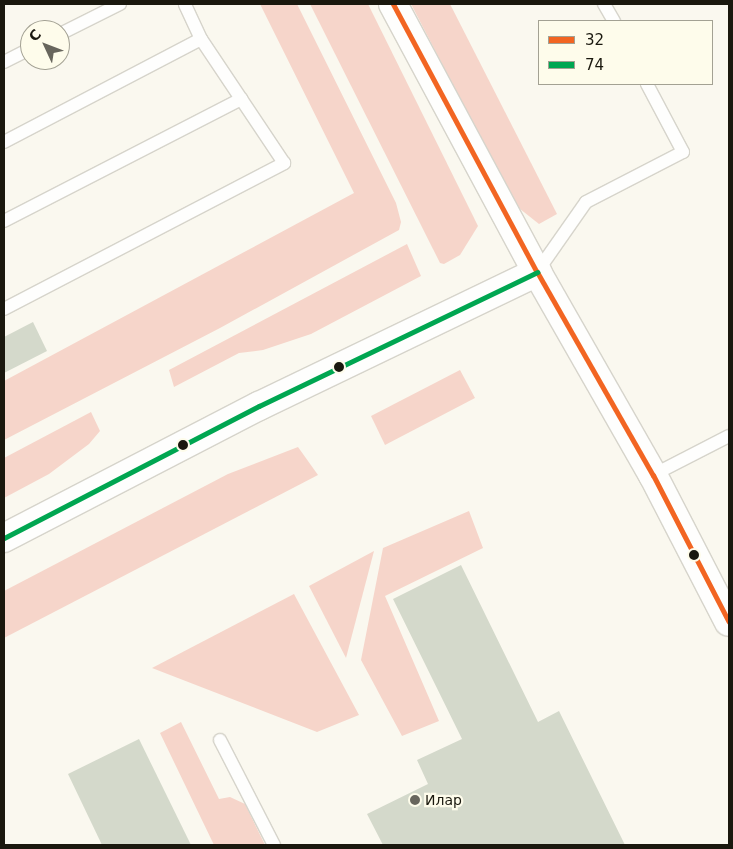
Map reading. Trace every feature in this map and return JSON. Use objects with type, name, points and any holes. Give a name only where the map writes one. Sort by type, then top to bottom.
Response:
[{"type":"main road","points":[[393,4],[537,272],[653,475],[729,622]]},
{"type":"main road","points":[[4,538],[259,406],[537,272]]},
{"type":"lane","points":[[70,29],[120,4]]},
{"type":"lane","points":[[4,309],[284,163],[202,39],[185,4]]},
{"type":"lane","points":[[604,4],[613,20]]},
{"type":"lane","points":[[4,142],[202,39]]},
{"type":"lane","points":[[4,62],[20,54]]},
{"type":"lane","points":[[537,272],[586,202],[683,152],[648,85]]},
{"type":"lane","points":[[4,222],[241,99]]},
{"type":"lane","points":[[653,475],[729,436]]},
{"type":"lane","points":[[220,740],[274,845]]},
{"type":"shaded area","points":[[260,4],[297,4],[396,203],[401,222],[399,230],[220,328],[4,440],[4,381],[354,193]]},
{"type":"shaded area","points":[[310,4],[368,4],[478,226],[460,255],[444,264],[440,263]]},
{"type":"shaded area","points":[[411,4],[450,4],[557,214],[539,224],[515,205]]},
{"type":"shaded area","points":[[407,244],[421,276],[311,334],[263,350],[239,353],[174,387],[169,370]]},
{"type":"shaded area","points":[[460,370],[475,398],[385,445],[371,416]]},
{"type":"shaded area","points":[[91,412],[100,431],[89,444],[49,474],[4,498],[4,458]]},
{"type":"shaded area","points":[[298,447],[318,475],[4,638],[4,591],[228,474]]},
{"type":"shaded area","points":[[469,511],[483,548],[385,596],[439,721],[402,736],[361,660],[383,548]]},
{"type":"shaded area","points":[[374,551],[346,658],[309,586]]},
{"type":"shaded area","points":[[294,594],[359,715],[317,732],[152,668]]},
{"type":"shaded area","points":[[181,722],[219,799],[230,797],[245,804],[265,845],[214,845],[160,733]]},
{"type":"building","points":[[33,322],[47,351],[4,373],[4,337]]},
{"type":"building","points":[[461,565],[538,722],[559,711],[625,845],[383,845],[367,814],[428,784],[417,760],[462,739],[393,599]]},
{"type":"building","points":[[139,739],[191,845],[102,845],[68,774]]},
{"type":"transit line","name":"32","points":[[393,4],[537,272],[653,475],[729,622]]},
{"type":"transit line","name":"74","points":[[4,538],[259,406],[537,272]]},
{"type":"place","name":"Илар","points":[[415,800]]}]
